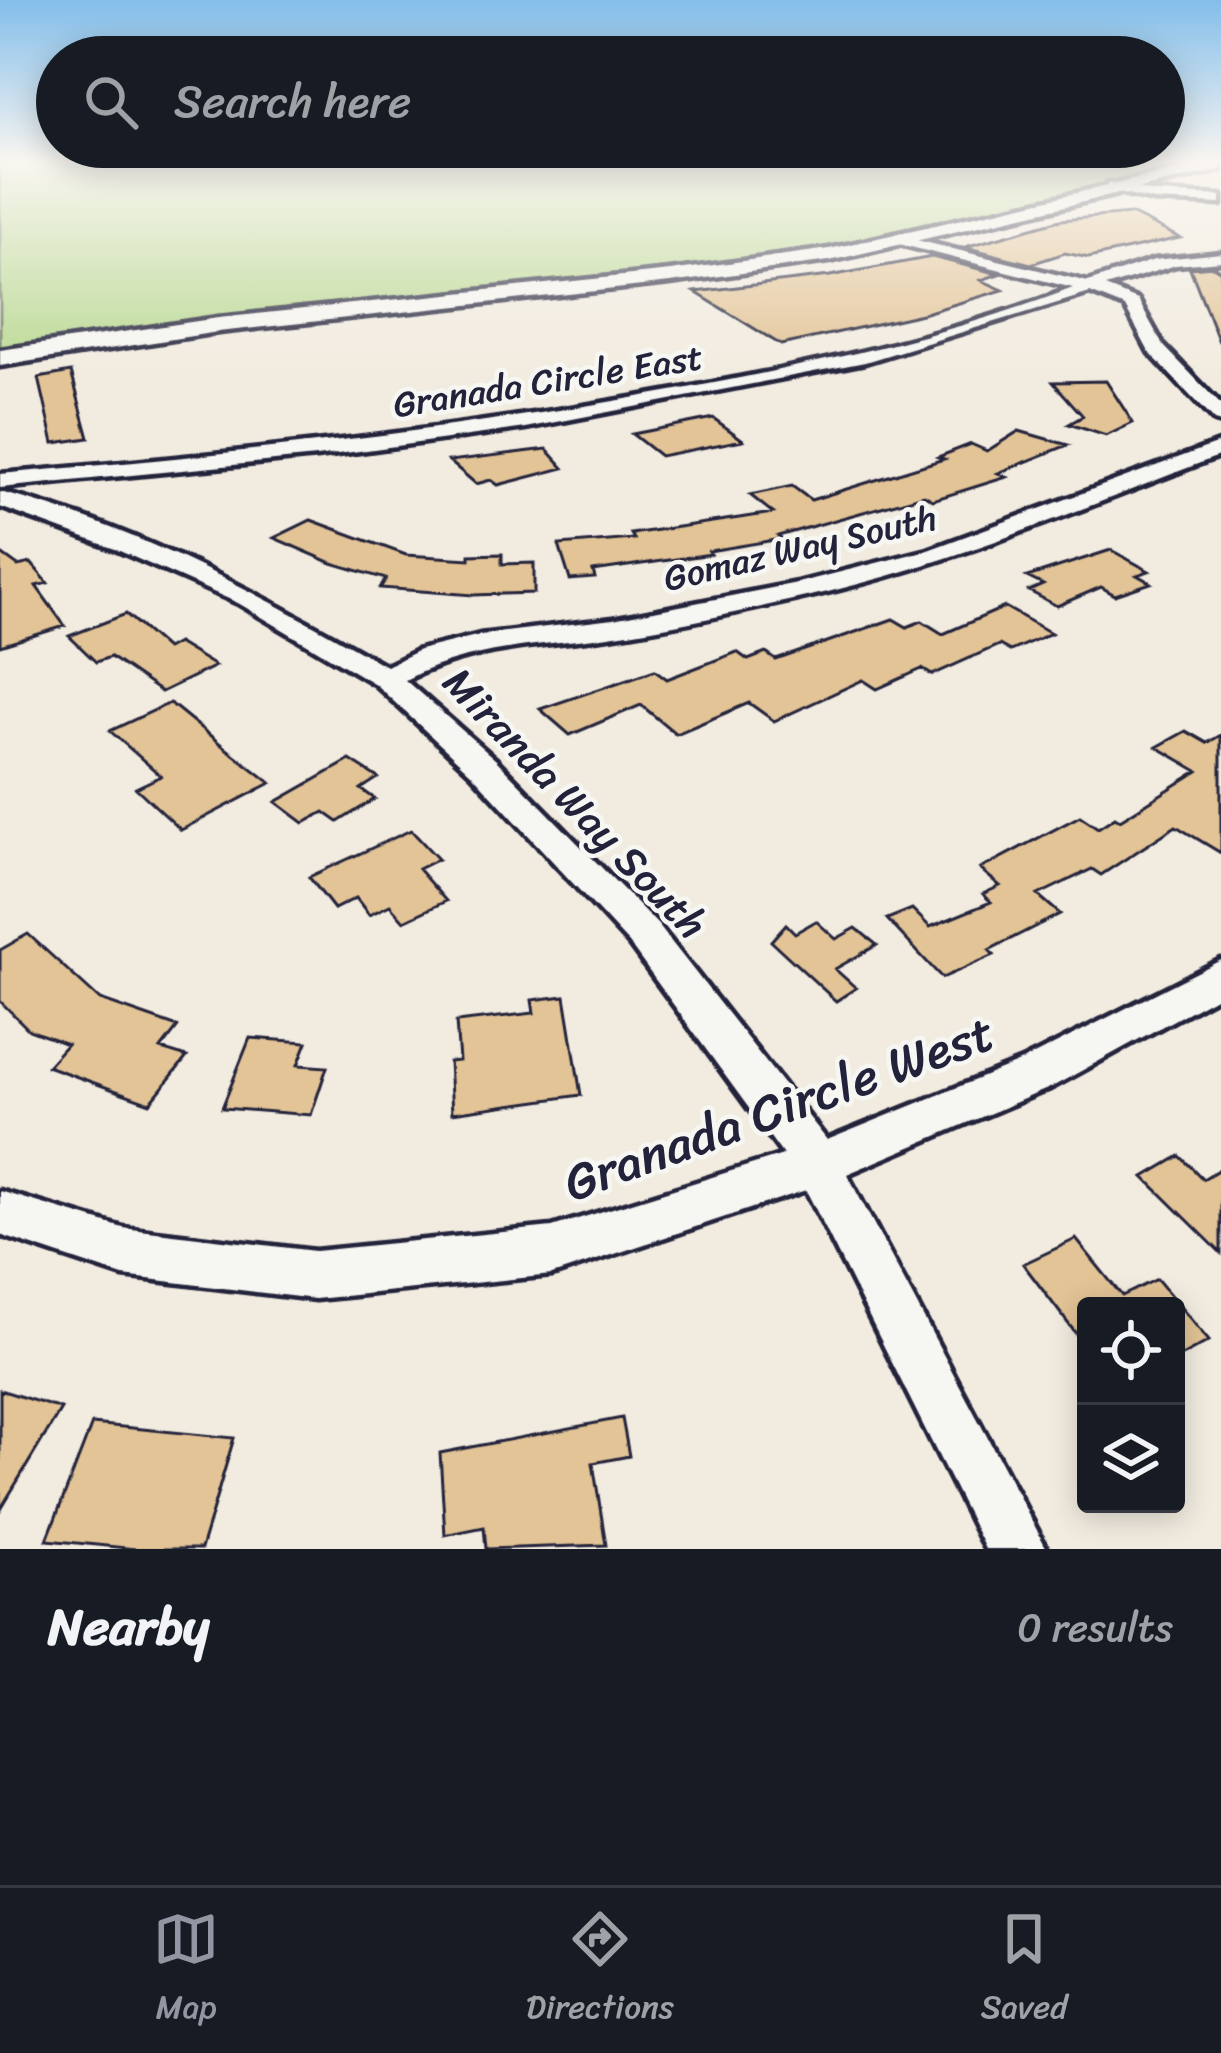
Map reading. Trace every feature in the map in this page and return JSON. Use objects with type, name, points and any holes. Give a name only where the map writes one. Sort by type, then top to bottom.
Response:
[{"type":"street","points":[[0,358],[239,322],[755,266],[937,232]]},
{"type":"street","points":[[904,241],[1095,286],[1132,304],[1155,348],[1221,417]]},
{"type":"street","points":[[1095,286],[1163,258],[1221,256]]},
{"type":"street","name":"Granada Circle East","points":[[0,481],[292,454],[555,418],[838,363],[971,328],[1095,286]]},
{"type":"street","name":"Gomaz Way South","points":[[385,678],[429,656],[479,644],[613,627],[798,591],[937,555],[1221,448]]},
{"type":"street","name":"Miranda Way South","points":[[0,500],[124,544],[247,597],[385,678],[484,767],[644,935],[818,1165],[1017,1549]]},
{"type":"street","name":"Granada Circle West","points":[[0,1213],[123,1252],[315,1275],[552,1251],[818,1165],[1037,1074],[1221,975]]},
{"type":"green space","points":[[0,232],[905,232],[822,251],[300,309],[0,352]]},
{"type":"building","points":[[1017,232],[1168,232],[1180,238],[1089,258],[1065,253],[1031,264],[965,247]]},
{"type":"building","points":[[932,257],[999,274],[981,280],[1003,290],[922,314],[781,345],[695,292],[830,276]]},
{"type":"building","points":[[1213,266],[1221,271],[1219,342],[1190,268]]},
{"type":"building","points":[[71,372],[89,438],[54,443],[39,378]]},
{"type":"building","points":[[1106,381],[1133,423],[1106,436],[1069,424],[1083,416],[1053,382]]},
{"type":"building","points":[[713,418],[743,440],[660,456],[632,434]]},
{"type":"building","points":[[1019,431],[1068,445],[998,473],[1007,477],[933,500],[924,495],[778,536],[781,539],[709,551],[711,554],[593,571],[595,578],[570,580],[559,545],[634,539],[631,534],[773,513],[750,495],[792,486],[811,500],[944,459],[938,457],[971,444],[987,451]]},
{"type":"building","points":[[547,449],[564,468],[498,485],[491,480],[476,484],[449,461]]},
{"type":"building","points":[[311,520],[406,555],[470,559],[470,555],[502,554],[502,564],[534,563],[534,593],[474,595],[380,588],[386,579],[274,538]]},
{"type":"building","points":[[1111,550],[1149,571],[1137,575],[1151,583],[1115,595],[1101,587],[1057,606],[1029,591],[1043,585],[1027,577]]},
{"type":"building","points":[[0,553],[18,566],[31,563],[48,583],[36,586],[65,626],[0,646]]},
{"type":"building","points":[[1005,607],[1051,633],[1010,651],[999,645],[932,675],[922,669],[877,689],[863,680],[774,721],[749,703],[676,734],[641,705],[570,735],[540,709],[655,670],[667,679],[737,652],[748,660],[766,653],[776,660],[893,619],[907,627],[922,621],[943,634]]},
{"type":"building","points":[[126,614],[166,649],[177,643],[215,666],[161,692],[110,657],[96,662],[69,636]]},
{"type":"building","points":[[170,703],[271,783],[181,830],[136,788],[161,776],[110,731]]},
{"type":"building","points":[[1186,731],[1207,743],[1221,735],[1221,853],[1176,826],[1101,875],[1092,869],[1038,895],[1060,914],[989,950],[994,955],[942,978],[887,919],[912,909],[930,927],[991,902],[983,894],[1000,886],[980,869],[1080,816],[1098,828],[1115,817],[1120,820],[1198,771],[1157,747]]},
{"type":"building","points":[[350,760],[378,778],[361,789],[375,799],[338,822],[324,812],[304,823],[276,802]]},
{"type":"building","points":[[411,830],[438,859],[418,869],[446,901],[404,921],[390,905],[369,915],[356,898],[334,909],[309,877]]},
{"type":"building","points":[[816,921],[836,939],[856,928],[877,945],[835,969],[856,988],[836,1001],[771,941],[786,924],[795,933]]},
{"type":"building","points":[[28,934],[100,1000],[178,1027],[161,1049],[187,1057],[150,1103],[47,1066],[67,1044],[29,1030],[0,1001],[0,950]]},
{"type":"building","points":[[565,996],[581,1095],[452,1113],[449,1062],[459,1061],[456,1022],[534,1013],[532,1000]]},
{"type":"building","points":[[250,1038],[307,1042],[298,1065],[327,1067],[311,1115],[222,1108]]},
{"type":"building","points":[[1180,1156],[1203,1179],[1221,1168],[1221,1253],[1144,1177]]},
{"type":"building","points":[[1076,1239],[1122,1296],[1157,1279],[1172,1297],[1077,1297],[1077,1335],[1023,1264]]},
{"type":"building","points":[[1185,1312],[1209,1341],[1185,1354]]},
{"type":"building","points":[[0,1390],[61,1409],[0,1510]]},
{"type":"building","points":[[622,1418],[629,1456],[593,1463],[606,1545],[486,1549],[484,1527],[445,1535],[440,1453]]},
{"type":"building","points":[[92,1424],[234,1438],[201,1549],[136,1549],[47,1540]]}]
